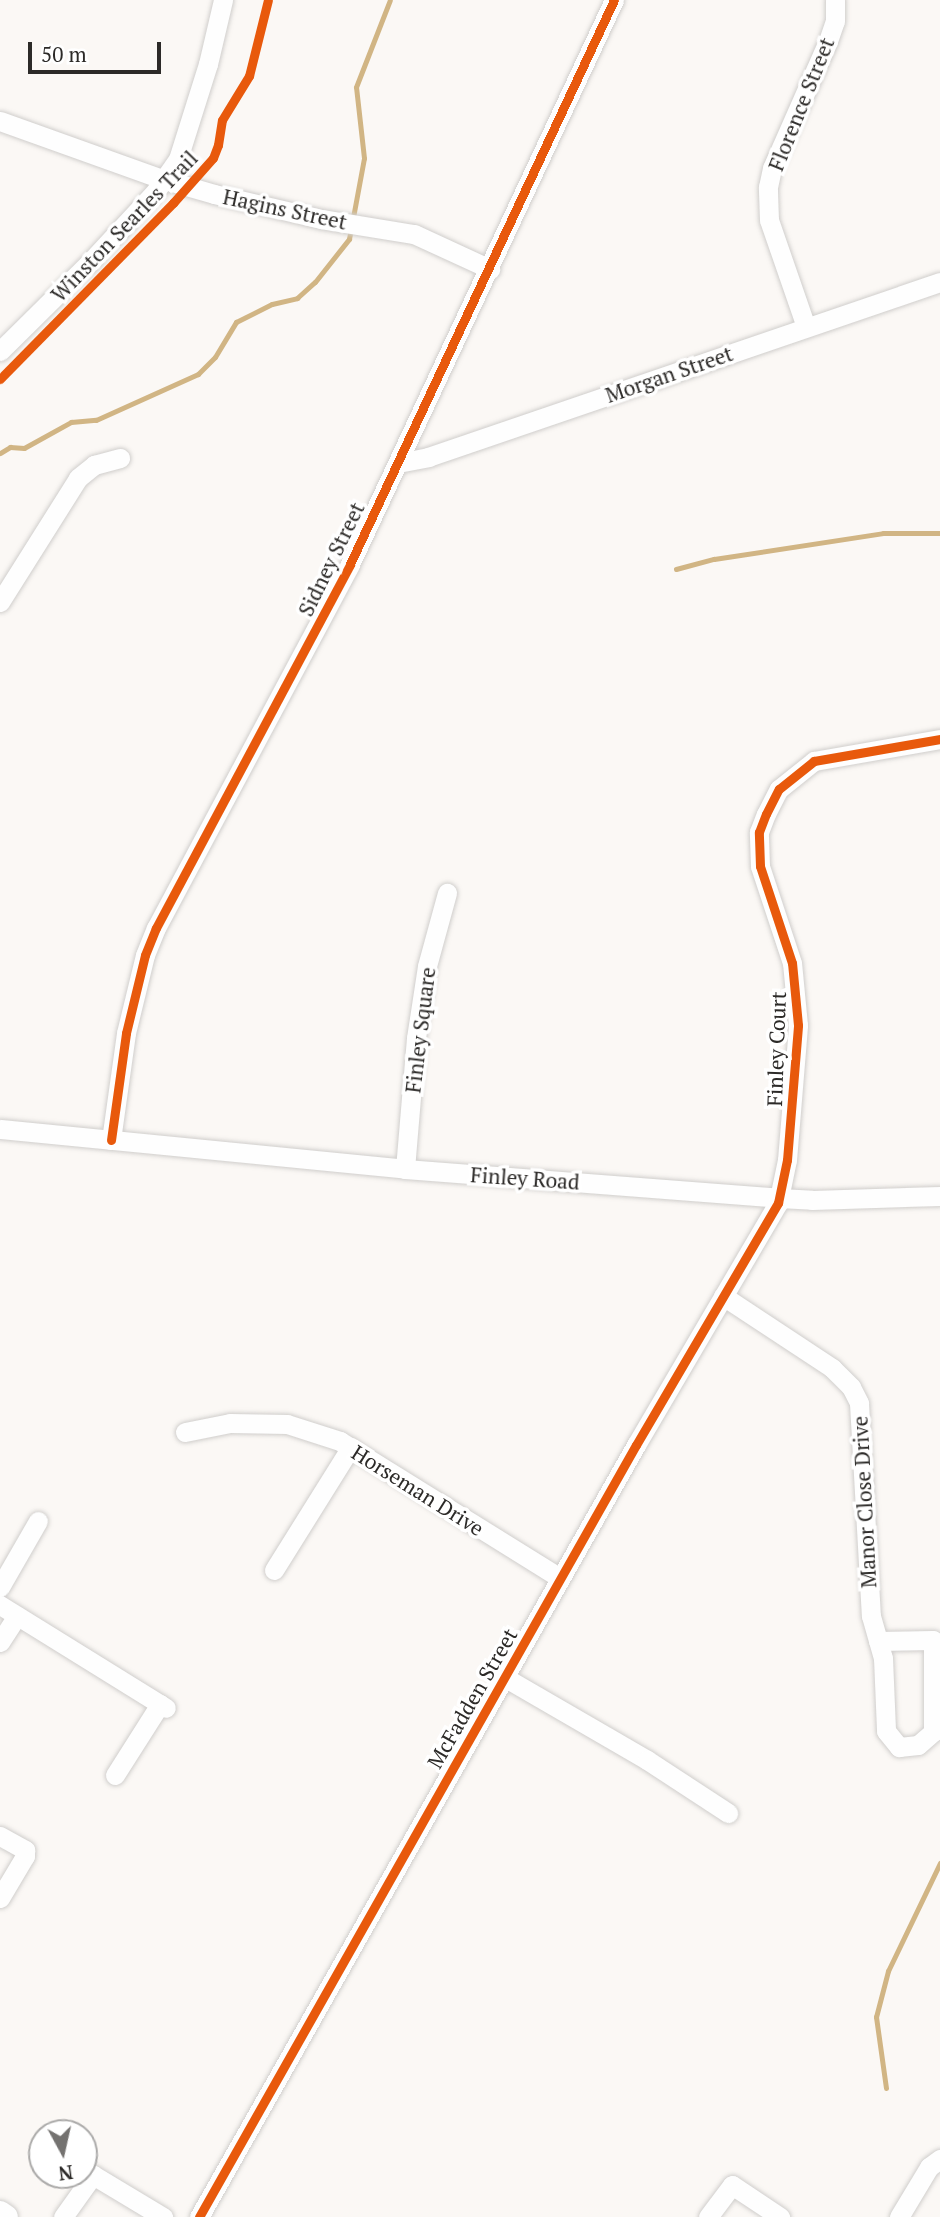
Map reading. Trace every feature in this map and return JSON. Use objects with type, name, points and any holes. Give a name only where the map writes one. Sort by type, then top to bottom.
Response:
[{"type":"main road","points":[[0,2213],[6,2217]]},
{"type":"street","points":[[0,351],[91,261],[155,192],[178,159],[208,64],[223,0]]},
{"type":"street","name":"Sidney Street","points":[[111,1140],[126,1033],[145,955],[156,928],[279,703],[398,463],[614,0]]},
{"type":"street","name":"Florence Street","points":[[806,327],[769,220],[768,187],[772,168],[828,41],[835,21],[835,0]]},
{"type":"street","name":"Hagins Street","points":[[0,121],[162,179],[262,206],[414,234],[490,269]]},
{"type":"street","name":"Morgan Street","points":[[398,463],[428,457],[940,282]]},
{"type":"street","points":[[0,602],[78,478],[94,464],[120,458]]},
{"type":"street","name":"Finley Court","points":[[779,1198],[787,1160],[798,1026],[792,963],[760,866],[758,849],[762,823],[779,789],[814,761],[940,740]]},
{"type":"street","name":"Finley Square","points":[[405,1168],[427,966],[447,893]]},
{"type":"street","name":"Finley Road","points":[[0,1129],[405,1168],[779,1198],[812,1200],[940,1196]]},
{"type":"street","name":"McFadden Street","points":[[198,2217],[779,1198]]},
{"type":"street","name":"Manor Close Drive","points":[[723,1296],[832,1368],[851,1387],[859,1403],[871,1616],[878,1641],[883,1658],[886,1731],[899,1747],[927,1741],[933,1732],[933,1640],[878,1641]]},
{"type":"street","name":"Horseman Drive","points":[[185,1432],[230,1423],[287,1424],[351,1447],[560,1578]]},
{"type":"street","points":[[274,1570],[351,1447]]},
{"type":"street","points":[[0,1587],[37,1521]]},
{"type":"street","points":[[0,1605],[163,1706],[115,1774]]},
{"type":"street","points":[[0,1642],[17,1616]]},
{"type":"street","points":[[504,1677],[647,1760],[728,1813]]},
{"type":"street","points":[[0,1836],[25,1850],[25,1856],[0,1898]]},
{"type":"street","points":[[900,2217],[929,2167],[940,2159]]},
{"type":"street","points":[[63,2217],[93,2175],[163,2217]]},
{"type":"street","points":[[708,2217],[732,2185],[780,2217]]},
{"type":"street","points":[[123,2217],[134,2200]]},
{"type":"waterway","points":[[0,453],[10,447],[24,448],[71,422],[96,420],[198,374],[215,357],[236,322],[272,304],[297,298],[315,282],[349,239],[364,158],[356,87],[390,0]]},
{"type":"waterway","points":[[676,569],[714,559],[883,533],[940,533]]},
{"type":"waterway","points":[[886,2088],[876,2017],[888,1971],[940,1863]]},
{"type":"cycle path","name":"Winston Searles Trail","points":[[0,379],[173,203],[213,158],[222,120],[249,76],[268,0]]},
{"type":"cycle path","points":[[111,1140],[126,1033],[145,955],[156,928],[350,564],[614,0]]},
{"type":"cycle path","points":[[199,2217],[636,1445],[778,1203],[787,1160],[798,1025],[792,963],[760,866],[759,832],[766,814],[779,789],[814,761],[940,739]]}]
